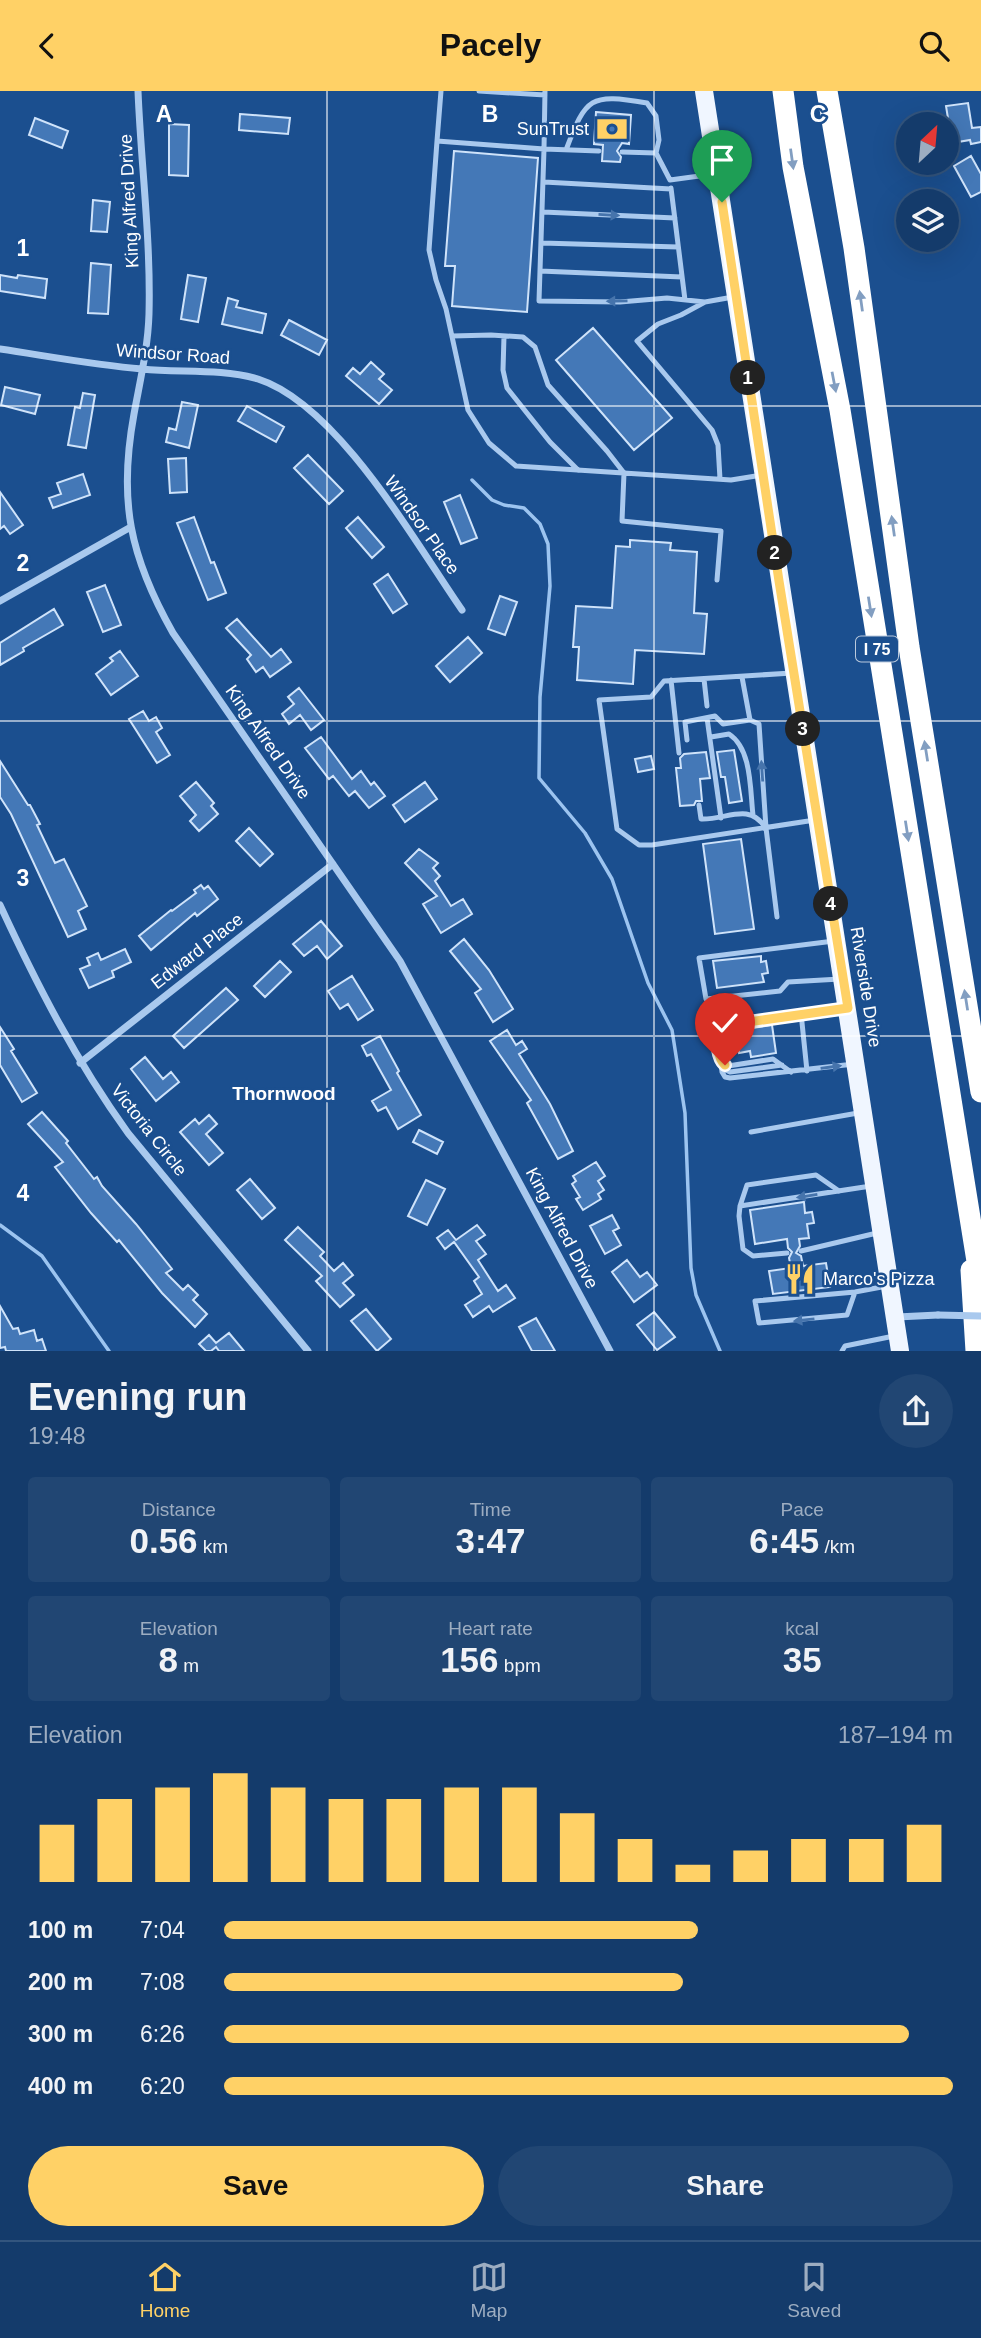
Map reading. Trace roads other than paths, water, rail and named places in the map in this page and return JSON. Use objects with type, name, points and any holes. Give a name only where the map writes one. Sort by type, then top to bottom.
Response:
[{"type":"highway","name":"I 75","points":[[783,91],[793,167],[840,409],[981,1286]]},
{"type":"highway","name":"I 75","points":[[827,91],[854,248],[909,647],[981,1092]]},
{"type":"highway","points":[[968,1208],[976,1351]]},
{"type":"main road","name":"Riverside Drive","points":[[704,91],[897,1335]]},
{"type":"street","name":"King Alfred Drive","points":[[138,91],[149,285],[144,369],[127,464],[126,498],[130,528],[140,566],[152,596],[173,633],[405,972],[610,1351]]},
{"type":"street","name":"Windsor Road","points":[[0,349],[144,369],[228,372],[260,380],[293,396],[310,409],[356,460]]},
{"type":"street","name":"Windsor Place","points":[[356,460],[462,610]]},
{"type":"street","points":[[0,601],[130,528]]},
{"type":"street","name":"Edward Place","points":[[80,1063],[333,864]]},
{"type":"street","name":"Victoria Circle","points":[[0,905],[50,1009],[80,1063],[128,1133],[308,1351]]},
{"type":"street","points":[[897,1335],[938,1315],[981,1316]]},
{"type":"lane","points":[[441,91],[429,250],[468,410],[489,443],[516,466],[720,479],[763,475]]},
{"type":"lane","points":[[479,91],[545,93],[539,301],[620,302],[667,298],[705,302],[736,296]]},
{"type":"lane","points":[[566,150],[586,107],[596,99],[647,103],[656,116],[659,140],[656,153],[670,180],[685,300]]},
{"type":"lane","points":[[437,141],[599,151]]},
{"type":"lane","points":[[622,152],[656,153]]},
{"type":"lane","points":[[670,180],[717,173]]},
{"type":"lane","points":[[544,182],[671,189]]},
{"type":"lane","points":[[543,212],[675,218]]},
{"type":"lane","points":[[542,243],[678,247]]},
{"type":"lane","points":[[540,271],[682,277]]},
{"type":"lane","points":[[705,302],[658,324],[637,341],[712,430],[721,460],[720,479]]},
{"type":"lane","points":[[452,336],[523,337],[536,347],[548,385],[624,473],[622,521],[721,531],[717,580]]},
{"type":"lane","points":[[504,336],[503,370],[507,388],[550,442],[578,471]]},
{"type":"lane","points":[[794,673],[671,680],[664,681],[651,697],[599,700],[617,829],[639,845],[652,845],[818,820]]},
{"type":"lane","points":[[742,677],[750,720]]},
{"type":"lane","points":[[704,679],[707,706]]},
{"type":"lane","points":[[671,680],[680,753]]},
{"type":"lane","points":[[687,740],[685,722],[715,716],[723,724],[750,720],[759,724],[766,828],[776,917]]},
{"type":"lane","points":[[707,718],[721,818]]},
{"type":"lane","points":[[711,737],[729,734],[738,740],[747,762],[753,815]]},
{"type":"lane","points":[[699,806],[701,819],[747,813],[758,817],[766,828]]},
{"type":"lane","points":[[837,941],[699,958],[706,999],[779,991],[788,982],[843,978]]},
{"type":"lane","points":[[848,1008],[719,1027],[717,1032],[720,1061],[724,1076],[728,1078],[856,1064]]},
{"type":"lane","points":[[801,1013],[807,1071]]},
{"type":"lane","points":[[720,1061],[728,1066],[773,1059],[792,1073]]},
{"type":"lane","points":[[722,1068],[730,1072],[782,1065]]},
{"type":"lane","points":[[751,1132],[864,1112]]},
{"type":"lane","points":[[787,1253],[753,1256],[743,1249],[739,1216],[747,1185],[816,1175],[839,1191]]},
{"type":"lane","points":[[740,1206],[874,1185]]},
{"type":"lane","points":[[802,1251],[882,1232]]},
{"type":"lane","points":[[855,1292],[847,1315],[759,1324],[755,1301],[890,1286]]},
{"type":"lane","points":[[844,1349],[855,1343],[897,1335]]},
{"type":"lane","points":[[855,1343],[858,1351]]},
{"type":"waterway","points":[[472,480],[492,500],[524,508],[540,524],[548,544],[550,586],[540,697],[539,778],[585,833],[612,879],[648,983],[672,1030],[685,1113],[691,1268],[696,1295],[720,1351]]},
{"type":"waterway","points":[[0,1225],[42,1256],[109,1351]]},
{"type":"place","name":"SunTrust","points":[[612,129]]},
{"type":"place","name":"Marco's Pizza","points":[[800,1279]]},
{"type":"district","name":"Thornwood","points":[[284,1093]]}]
